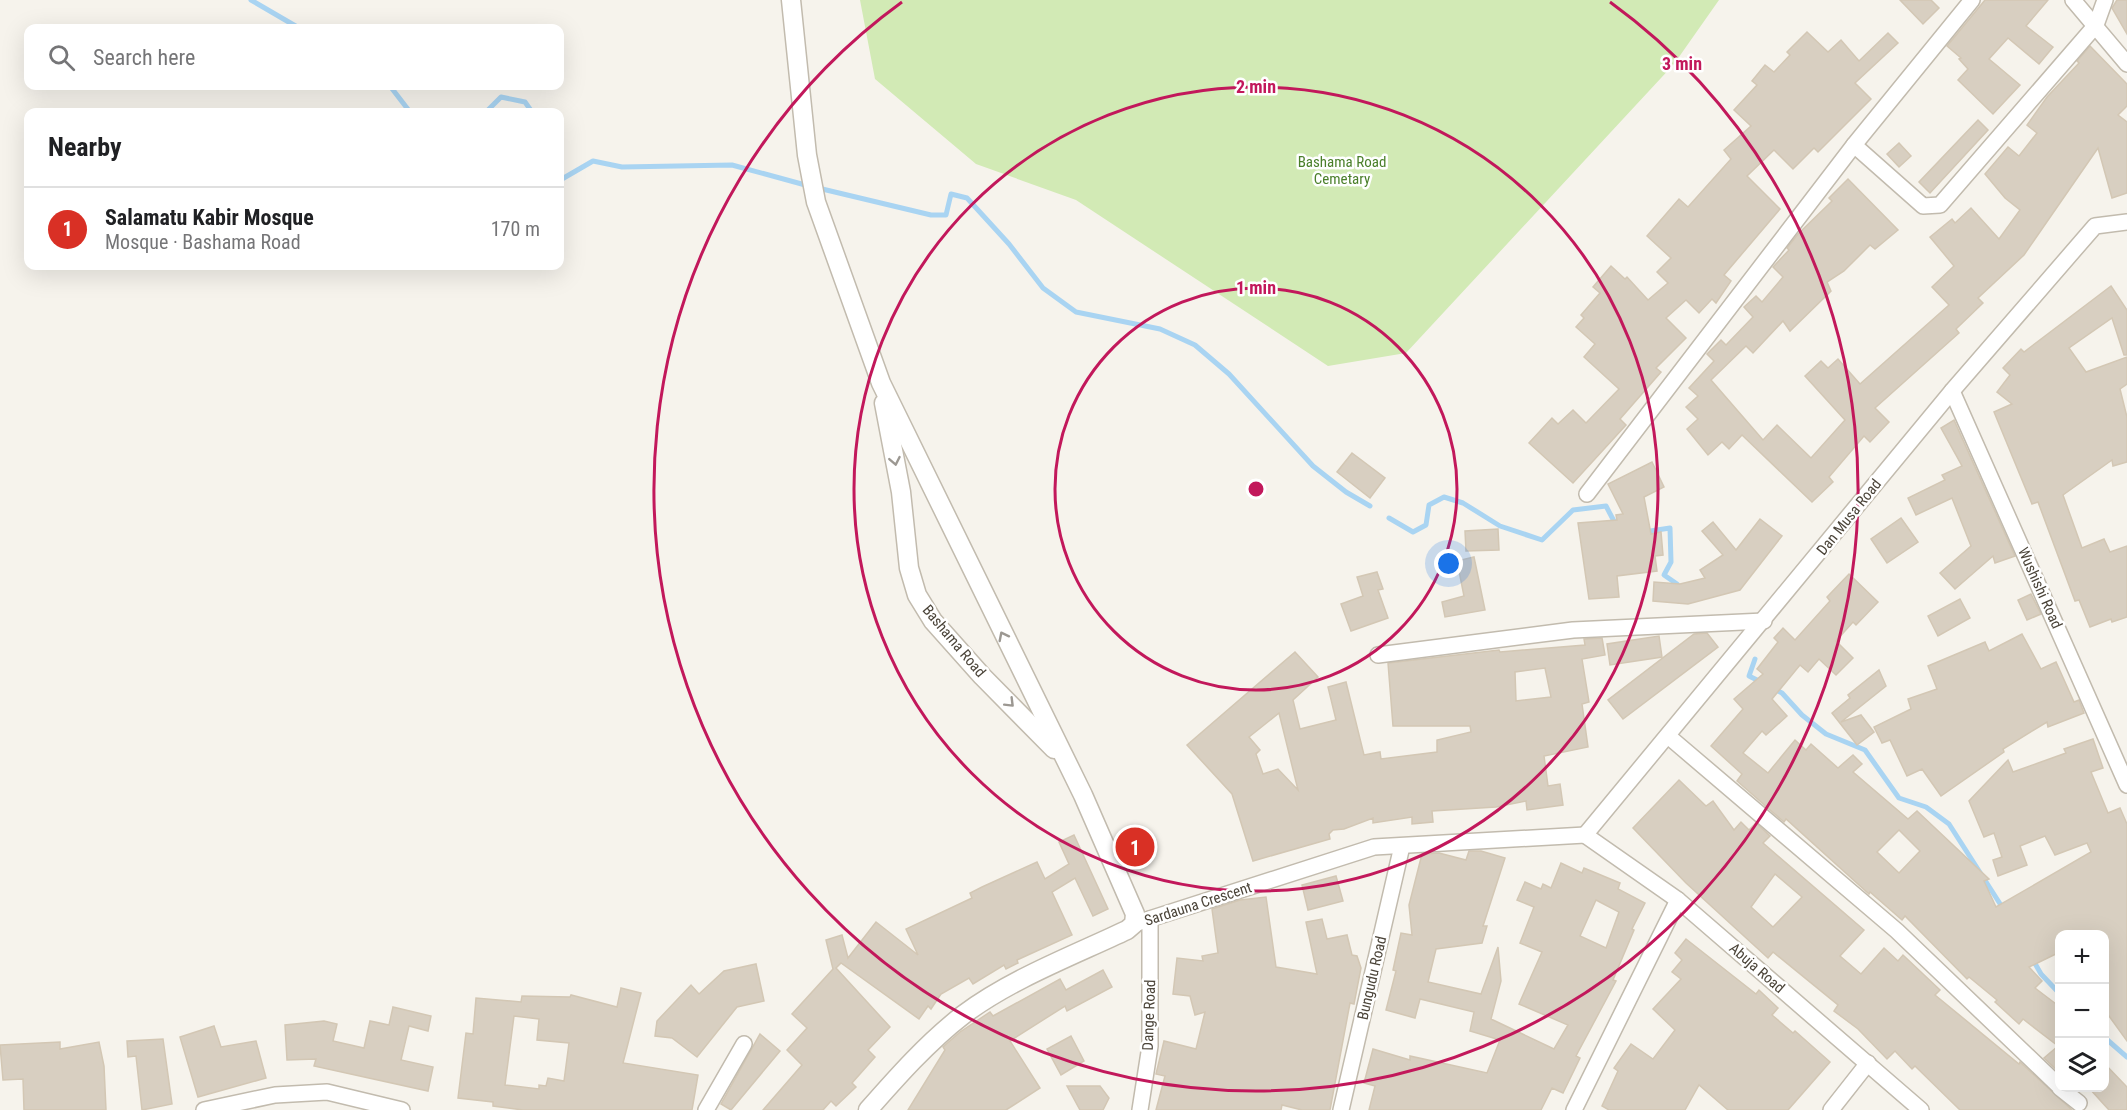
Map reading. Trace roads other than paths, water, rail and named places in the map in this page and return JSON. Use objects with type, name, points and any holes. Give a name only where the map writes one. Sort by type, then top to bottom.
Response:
[{"type":"street","name":"Bashama Road","points":[[791,0],[807,155],[816,202],[881,382],[1067,763],[1135,914],[1142,922]]},
{"type":"street","points":[[1587,494],[1854,145],[1972,0]]},
{"type":"street","points":[[2073,0],[2127,64]]},
{"type":"street","points":[[1854,145],[1923,206],[1940,206],[2096,26],[2105,0]]},
{"type":"street","name":"Dan Musa Road","points":[[1585,835],[1952,391],[2095,226],[2127,222]]},
{"type":"street","name":"Bashama Road","points":[[881,382],[901,492],[909,568],[917,595],[933,621],[982,676],[1067,763]]},
{"type":"street","name":"Wushishi Road","points":[[1952,391],[2127,785]]},
{"type":"street","points":[[1378,655],[1573,630],[1764,621]]},
{"type":"street","points":[[1668,736],[1897,931],[2055,1082]]},
{"type":"street","name":"Sardauna Crescent","points":[[868,1110],[896,1078],[963,1015],[1022,980],[1142,922],[1374,847],[1585,835]]},
{"type":"street","name":"Abuja Road","points":[[1585,835],[1678,900],[1921,1110]]},
{"type":"street","name":"Bungudu Road","points":[[1341,1110],[1402,846]]},
{"type":"street","points":[[1574,1110],[1678,900]]},
{"type":"street","name":"Dange Road","points":[[1140,1110],[1150,1046],[1142,922]]},
{"type":"street","points":[[706,1110],[744,1044]]},
{"type":"street","points":[[1831,1110],[1868,1063]]},
{"type":"street","points":[[204,1110],[275,1095],[327,1092],[378,1108],[402,1110]]},
{"type":"street","points":[[2066,1092],[2079,1103]]},
{"type":"waterway","points":[[251,0],[292,24]]},
{"type":"waterway","points":[[393,90],[407,108]]},
{"type":"waterway","points":[[490,108],[501,97],[525,102],[529,108]]},
{"type":"waterway","points":[[564,178],[593,161],[622,167],[732,165],[809,186]]},
{"type":"waterway","points":[[818,188],[931,215],[946,215],[951,194],[967,198],[1009,244],[1043,288],[1076,312],[1160,329],[1195,345],[1229,374],[1313,466],[1346,492],[1370,506]]},
{"type":"waterway","points":[[1389,518],[1413,532],[1426,525],[1429,505],[1444,497],[1463,503],[1500,526],[1542,540],[1573,510],[1606,506],[1616,525]]},
{"type":"waterway","points":[[1644,532],[1670,528],[1671,562],[1664,575],[1677,584]]},
{"type":"waterway","points":[[1755,659],[1749,676],[1761,682]]},
{"type":"waterway","points":[[1774,689],[1782,693],[1802,715],[1826,734],[1865,750],[1899,798],[1926,807],[1949,824],[2004,910]]},
{"type":"waterway","points":[[2033,960],[2041,974],[2055,989]]},
{"type":"waterway","points":[[2105,1038],[2127,1057]]},
{"type":"place","name":"Salamatu Kabir Mosque","points":[[1135,847]]},
{"type":"park label","name":"Bashama Road Cemetary","points":[[1342,170]]}]
